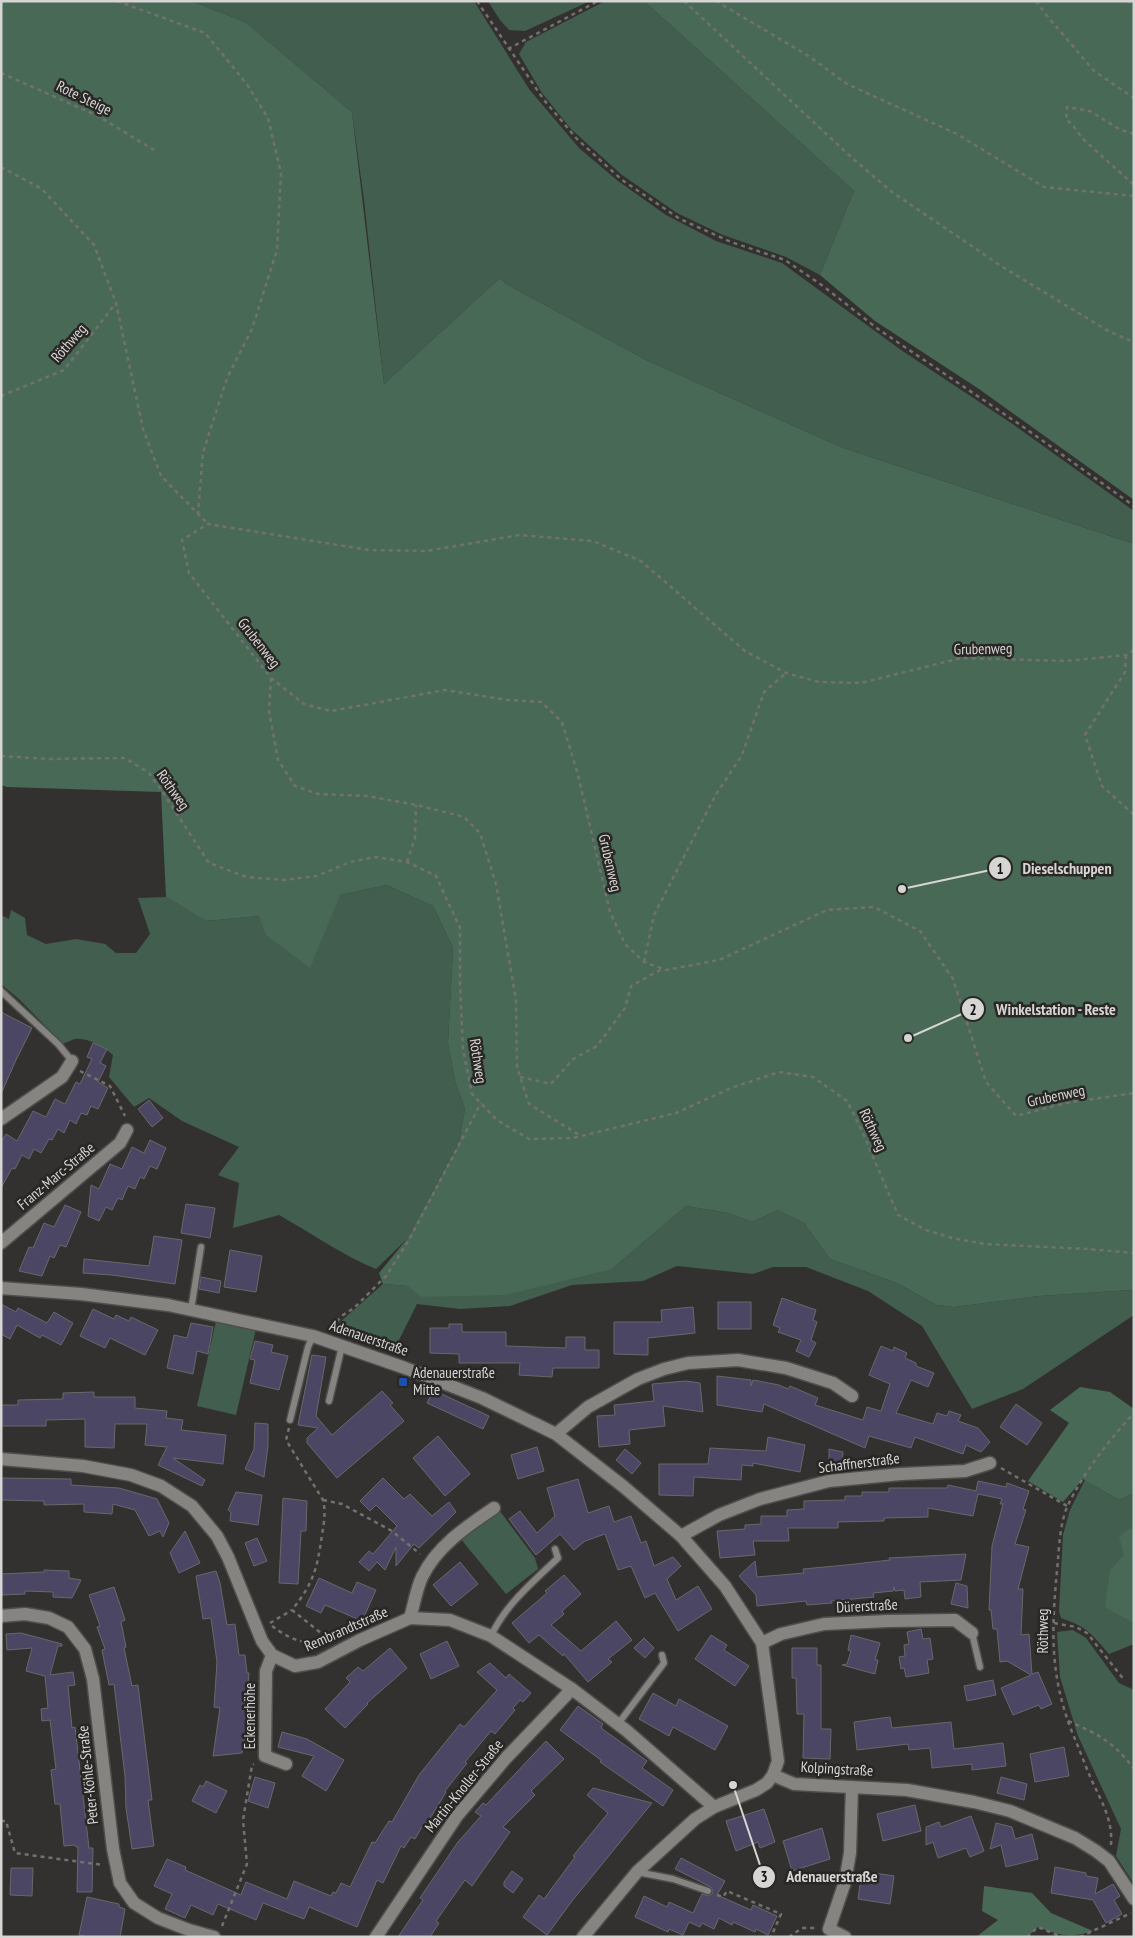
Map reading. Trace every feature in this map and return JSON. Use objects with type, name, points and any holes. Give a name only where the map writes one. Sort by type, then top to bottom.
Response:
[{"type":"street","points":[[1,1119],[62,1077],[70,1063]]},
{"type":"street","name":"Franz-Marc-Straße","points":[[1,1243],[120,1143],[127,1130]]},
{"type":"street","name":"Adenauerstraße","points":[[1,1288],[82,1294],[191,1310],[318,1337],[482,1398],[556,1434],[624,1487],[680,1536],[725,1586],[762,1643],[778,1761],[773,1775]]},
{"type":"street","points":[[556,1434],[588,1407],[638,1379],[688,1362],[738,1360],[786,1368],[833,1382],[852,1396]]},
{"type":"street","points":[[1,1459],[83,1466],[131,1475],[161,1486],[192,1506],[216,1536],[228,1557],[262,1641],[272,1655]]},
{"type":"street","name":"Schaffnerstraße","points":[[680,1536],[719,1515],[760,1499],[829,1481],[900,1474],[965,1471],[990,1463]]},
{"type":"street","points":[[410,1618],[422,1579],[430,1563],[455,1536],[494,1508]]},
{"type":"street","name":"Peter-Köhle-Straße","points":[[1,1616],[25,1614],[49,1618],[68,1627],[84,1649],[93,1679],[115,1866],[120,1883],[134,1903],[158,1918],[217,1933]]},
{"type":"street","name":"Rembrandtstraße","points":[[272,1655],[295,1666],[318,1662],[360,1640],[410,1618],[450,1620],[491,1636],[572,1689],[618,1724],[714,1807]]},
{"type":"street","name":"Dürerstraße","points":[[762,1643],[781,1634],[824,1624],[956,1620],[972,1633]]},
{"type":"street","name":"Eckenerhöhe","points":[[272,1655],[266,1671],[265,1756],[286,1764]]},
{"type":"street","name":"Martin-Knoller-Straße","points":[[376,1937],[457,1816],[506,1758],[572,1689]]},
{"type":"street","points":[[583,1937],[638,1872],[695,1818],[714,1807],[756,1790],[773,1775]]},
{"type":"street","name":"Kolpingstraße","points":[[773,1775],[794,1784],[908,1790],[966,1800],[1010,1811],[1075,1838],[1096,1851],[1109,1862],[1134,1898]]},
{"type":"street","points":[[845,1937],[829,1929],[845,1882],[850,1854],[852,1787]]},
{"type":"lane","points":[[1,991],[58,1044],[70,1063]]},
{"type":"lane","points":[[191,1310],[201,1247]]},
{"type":"lane","points":[[290,1420],[308,1347],[318,1337]]},
{"type":"lane","points":[[329,1402],[342,1346]]},
{"type":"lane","points":[[491,1636],[509,1606],[558,1558],[555,1549]]},
{"type":"lane","points":[[972,1633],[980,1667]]},
{"type":"lane","points":[[618,1724],[664,1663],[662,1655]]},
{"type":"lane","points":[[638,1872],[673,1879],[708,1892]]},
{"type":"path","points":[[116,1],[205,33],[246,83],[268,118],[281,173],[277,250],[252,329],[228,378],[203,452],[198,513]]},
{"type":"path","points":[[477,1],[544,100],[577,139],[622,180],[680,219],[731,242],[785,260],[878,328],[1022,426],[1134,506]]},
{"type":"path","points":[[508,49],[598,1]]},
{"type":"path","points":[[684,1],[851,157],[892,192],[1001,266],[1110,332],[1134,342]]},
{"type":"path","points":[[716,1],[810,57],[847,84],[957,134],[1044,187],[1134,196]]},
{"type":"path","points":[[1036,1],[1094,71],[1134,98]]},
{"type":"path","points":[[1127,1],[1134,5]]},
{"type":"path","name":"Rote Steige","points":[[1,73],[98,116],[154,150]]},
{"type":"path","points":[[1134,134],[1119,130],[1090,112],[1067,107],[1066,120],[1071,123],[1083,139],[1134,185]]},
{"type":"path","points":[[1,167],[42,189],[94,245],[116,303],[144,429],[161,476],[208,524]]},
{"type":"path","name":"Röthweg","points":[[1,396],[64,370],[116,303]]},
{"type":"path","name":"Grubenweg","points":[[1134,650],[1126,655],[1066,661],[961,658],[861,683],[819,682],[786,672],[745,651],[641,561],[594,541],[519,534],[427,551],[369,550],[208,524],[182,540],[190,573],[271,678],[304,704],[331,712],[445,690],[508,700],[541,702],[562,722],[578,775],[610,912],[624,944],[644,962],[666,970],[719,960],[827,910],[874,907],[920,931],[953,978],[986,1082],[1016,1116],[1066,1103],[1134,1093]]},
{"type":"path","points":[[1126,655],[1124,672],[1086,735],[1102,786],[1134,815]]},
{"type":"path","points":[[644,962],[654,915],[715,796],[742,755],[764,692],[786,672]]},
{"type":"path","points":[[271,678],[269,711],[278,760],[295,786],[318,794],[367,796],[416,805],[464,817],[480,833],[496,884],[516,1000],[517,1067],[520,1077],[529,1104],[581,1136]]},
{"type":"path","name":"Röthweg","points":[[1,756],[49,759],[125,758],[148,773],[209,863],[247,877],[284,880],[317,876],[350,862],[376,857],[407,862],[436,876],[460,928],[460,984],[464,1049],[472,1094],[497,1120],[530,1139],[573,1138],[676,1113],[731,1088],[779,1072],[813,1077],[847,1101],[898,1215],[905,1219],[926,1230],[952,1238],[985,1244],[1134,1253]]},
{"type":"path","points":[[407,862],[415,838],[416,805]]},
{"type":"path","points":[[520,1077],[551,1084],[573,1059],[597,1046],[626,1008],[631,986],[662,969]]},
{"type":"path","points":[[70,1063],[110,1086],[124,1113],[127,1130]]},
{"type":"path","points":[[318,1337],[354,1308],[386,1276],[409,1240],[481,1103]]},
{"type":"path","name":"Röthweg","points":[[1109,1862],[1112,1832],[1110,1823],[1068,1721],[1057,1682],[1052,1643],[1053,1623],[1060,1540],[1067,1506],[1087,1472],[1134,1413]]},
{"type":"path","points":[[290,1420],[286,1440],[323,1500],[326,1510],[317,1568],[306,1592],[292,1610],[268,1624],[283,1634],[307,1644],[338,1639]]},
{"type":"path","points":[[990,1463],[1019,1477],[1067,1506]]},
{"type":"path","points":[[323,1500],[342,1504],[392,1530],[430,1563]]},
{"type":"path","points":[[292,1610],[331,1641]]},
{"type":"path","points":[[1053,1623],[1076,1627],[1087,1633],[1125,1681]]},
{"type":"path","points":[[1068,1721],[1100,1736],[1122,1753],[1134,1769]]},
{"type":"path","points":[[217,1933],[247,1864],[243,1820],[252,1765],[265,1756]]},
{"type":"path","points":[[1,1821],[6,1821],[15,1853],[115,1866]]},
{"type":"path","points":[[708,1892],[723,1897],[727,1891],[781,1914],[771,1937]]},
{"type":"path","points":[[1080,1937],[1134,1911]]},
{"type":"path","points":[[1027,1937],[1038,1927],[1062,1937]]},
{"type":"path","points":[[789,1937],[802,1928],[829,1929]]},
{"type":"green space","points":[[1,1],[191,1],[245,22],[352,112],[384,384],[500,278],[506,284],[646,360],[843,448],[1134,544],[1134,1295],[1131,1290],[1039,1296],[954,1307],[936,1305],[897,1283],[830,1259],[804,1223],[778,1210],[752,1222],[728,1213],[686,1206],[612,1269],[506,1295],[421,1297],[408,1286],[383,1284],[379,1273],[407,1239],[459,1142],[465,1109],[455,1081],[448,1043],[453,948],[433,906],[386,885],[340,895],[310,968],[266,935],[259,916],[206,921],[166,897],[161,792],[7,787],[1,785]]},
{"type":"green space","points":[[191,1],[474,1],[529,89],[579,148],[618,181],[666,215],[716,241],[782,263],[901,350],[1014,425],[1134,511],[1134,544],[843,448],[646,360],[506,284],[500,278],[384,384],[364,200],[352,112],[245,22]]},
{"type":"green space","points":[[488,1],[590,1],[525,31],[509,30]]},
{"type":"green space","points":[[605,1],[644,1],[854,191],[820,275],[786,257],[723,235],[677,213],[622,175],[571,129],[542,93],[519,54],[526,42]]},
{"type":"green space","points":[[644,1],[1134,1],[1134,500],[979,389],[875,321],[820,275],[854,191]]},
{"type":"green space","points":[[386,885],[433,906],[453,948],[448,1043],[455,1081],[465,1109],[459,1142],[407,1239],[376,1269],[339,1251],[279,1215],[233,1228],[239,1183],[218,1175],[239,1147],[182,1121],[149,1098],[134,1107],[109,1077],[113,1055],[90,1041],[75,1039],[63,1044],[20,1000],[1,984],[1,915],[9,919],[11,910],[25,918],[27,935],[46,944],[76,939],[105,944],[116,953],[136,953],[150,934],[138,898],[166,897],[206,921],[260,916]]},
{"type":"green space","points":[[686,1206],[728,1213],[752,1222],[778,1210],[804,1223],[830,1259],[897,1283],[936,1305],[954,1307],[1039,1296],[1131,1290],[1134,1295],[1134,1315],[1023,1389],[972,1409],[922,1326],[868,1291],[806,1267],[773,1267],[753,1274],[677,1266],[643,1281],[572,1285],[510,1306],[460,1309],[417,1304],[393,1352],[330,1331],[383,1284],[408,1286],[612,1269]]},
{"type":"green space","points":[[216,1321],[256,1329],[236,1415],[197,1406]]},
{"type":"green space","points":[[1080,1387],[1110,1392],[1134,1409],[1134,1493],[1119,1500],[1083,1479],[1063,1502],[1028,1481],[1069,1423],[1050,1410]]},
{"type":"green space","points":[[1085,1480],[1119,1500],[1134,1493],[1134,1644],[1109,1654],[1088,1632],[1077,1624],[1061,1618],[1059,1611],[1063,1535],[1070,1510]]},
{"type":"green space","points":[[499,1510],[535,1558],[538,1569],[506,1594],[460,1538]]},
{"type":"green space","points":[[1130,1528],[1134,1530],[1134,1623],[1105,1607],[1110,1570],[1124,1555],[1119,1537]]},
{"type":"green space","points":[[1073,1630],[1086,1638],[1119,1683],[1134,1690],[1134,1884],[1116,1856],[1121,1829],[1078,1736],[1060,1677],[1057,1632]]},
{"type":"green space","points":[[984,1886],[1032,1893],[1051,1913],[1093,1931],[1078,1935],[1065,1935],[1038,1927],[1027,1937],[976,1937],[998,1920],[982,1911]]},
{"type":"building","points":[[1,1012],[32,1028],[1,1094]]},
{"type":"building","points":[[93,1043],[107,1049],[100,1063],[106,1066],[98,1082],[108,1088],[98,1109],[91,1106],[87,1115],[81,1113],[76,1124],[70,1120],[64,1133],[58,1129],[52,1140],[49,1139],[41,1153],[34,1149],[29,1159],[22,1155],[15,1169],[12,1168],[1,1188],[1,1142],[6,1134],[17,1141],[33,1111],[46,1117],[55,1099],[65,1104],[76,1082],[80,1084],[92,1059],[87,1057]]},
{"type":"building","points":[[149,1100],[163,1118],[152,1127],[138,1109]]},
{"type":"building","points":[[150,1140],[166,1148],[157,1169],[150,1166],[144,1179],[140,1177],[135,1189],[128,1186],[122,1200],[118,1198],[112,1210],[106,1207],[99,1221],[88,1216],[91,1185],[99,1189],[110,1164],[122,1169],[132,1147],[144,1153]]},
{"type":"building","points":[[186,1204],[215,1208],[210,1238],[181,1233]]},
{"type":"building","points":[[65,1205],[81,1212],[66,1247],[60,1245],[54,1258],[50,1256],[42,1276],[19,1271],[29,1247],[33,1248],[44,1223],[54,1227]]},
{"type":"building","points":[[154,1236],[182,1240],[175,1284],[83,1273],[84,1259],[149,1266]]},
{"type":"building","points":[[230,1250],[262,1256],[256,1292],[224,1287]]},
{"type":"building","points":[[201,1277],[221,1281],[219,1293],[199,1289]]},
{"type":"building","points":[[782,1298],[816,1310],[813,1320],[817,1322],[811,1340],[816,1343],[809,1357],[796,1351],[801,1340],[778,1332],[780,1328],[773,1325]]},
{"type":"building","points":[[718,1302],[751,1302],[751,1329],[718,1329]]},
{"type":"building","points":[[1,1304],[16,1312],[18,1308],[47,1323],[54,1312],[73,1323],[61,1345],[42,1335],[40,1338],[17,1325],[10,1339],[1,1334]]},
{"type":"building","points":[[693,1307],[695,1333],[648,1338],[648,1355],[614,1354],[614,1322],[662,1322],[661,1310]]},
{"type":"building","points":[[93,1309],[114,1319],[116,1315],[129,1321],[131,1317],[158,1330],[145,1355],[110,1338],[105,1348],[80,1336]]},
{"type":"building","points":[[191,1323],[213,1327],[208,1354],[197,1351],[193,1374],[167,1368],[174,1335],[187,1338]]},
{"type":"building","points":[[449,1324],[462,1324],[462,1332],[506,1332],[506,1346],[566,1348],[566,1337],[585,1337],[585,1350],[599,1350],[599,1368],[553,1368],[552,1377],[519,1375],[520,1363],[459,1363],[459,1354],[430,1353],[430,1328],[449,1328]]},
{"type":"building","points":[[255,1341],[273,1345],[271,1352],[288,1356],[279,1390],[250,1383],[255,1360],[250,1359]]},
{"type":"building","points":[[881,1346],[893,1351],[894,1347],[907,1353],[905,1358],[916,1363],[916,1366],[934,1373],[928,1387],[911,1380],[896,1413],[933,1424],[937,1413],[947,1416],[949,1411],[961,1415],[958,1421],[978,1428],[990,1442],[981,1452],[966,1445],[963,1454],[915,1437],[911,1448],[869,1436],[865,1448],[764,1404],[762,1412],[717,1405],[717,1376],[751,1380],[751,1386],[753,1380],[779,1385],[788,1389],[790,1386],[818,1398],[815,1405],[863,1420],[867,1407],[881,1411],[890,1384],[869,1375]]},
{"type":"building","points":[[312,1355],[326,1357],[316,1416],[332,1435],[382,1391],[393,1403],[390,1405],[404,1421],[337,1478],[307,1443],[307,1438],[318,1428],[298,1425]]},
{"type":"building","points":[[686,1381],[700,1383],[703,1412],[663,1406],[665,1426],[629,1430],[630,1444],[599,1447],[597,1416],[615,1415],[614,1405],[654,1401],[652,1384]]},
{"type":"building","points":[[433,1390],[489,1416],[483,1429],[427,1403]]},
{"type":"building","points":[[94,1392],[94,1397],[135,1397],[135,1408],[167,1411],[166,1418],[183,1420],[181,1430],[226,1435],[223,1464],[173,1458],[205,1480],[202,1486],[158,1465],[167,1447],[145,1445],[147,1424],[115,1424],[114,1448],[85,1447],[85,1419],[46,1420],[46,1426],[1,1426],[1,1405],[18,1405],[18,1400],[63,1399],[63,1393]]},
{"type":"building","points":[[1016,1404],[1042,1423],[1027,1445],[1000,1427]]},
{"type":"building","points":[[255,1423],[268,1424],[268,1446],[264,1477],[245,1469],[254,1449]]},
{"type":"building","points":[[438,1436],[470,1474],[445,1496],[413,1458]]},
{"type":"building","points":[[768,1437],[805,1445],[800,1472],[753,1463],[753,1466],[742,1465],[741,1480],[694,1477],[693,1496],[659,1495],[659,1464],[708,1464],[710,1448],[766,1451]]},
{"type":"building","points":[[537,1447],[544,1471],[518,1479],[511,1455]]},
{"type":"building","points":[[625,1449],[641,1463],[632,1474],[616,1460]]},
{"type":"building","points":[[829,1449],[843,1452],[842,1463],[829,1462]]},
{"type":"building","points":[[1,1478],[71,1479],[71,1485],[119,1488],[157,1499],[169,1523],[163,1537],[160,1531],[149,1536],[135,1510],[113,1504],[112,1514],[84,1512],[84,1504],[44,1505],[44,1501],[1,1500]]},
{"type":"building","points":[[383,1478],[404,1499],[410,1494],[432,1516],[449,1502],[456,1512],[419,1548],[414,1544],[396,1566],[396,1547],[385,1570],[377,1562],[369,1571],[359,1562],[369,1551],[373,1554],[397,1526],[376,1505],[370,1511],[360,1501]]},
{"type":"building","points":[[578,1479],[588,1513],[609,1506],[614,1522],[631,1516],[641,1543],[646,1541],[654,1566],[673,1557],[681,1566],[667,1579],[676,1600],[698,1586],[712,1609],[678,1631],[655,1593],[645,1598],[631,1566],[618,1570],[605,1534],[585,1541],[574,1550],[560,1534],[536,1555],[509,1519],[520,1511],[537,1533],[555,1516],[547,1488]]},
{"type":"building","points":[[978,1481],[1006,1487],[1007,1483],[1029,1491],[1023,1509],[1026,1510],[1015,1544],[1029,1547],[1018,1589],[1023,1589],[1021,1635],[1029,1634],[1032,1674],[1038,1672],[1052,1704],[1041,1709],[1039,1705],[1013,1715],[1001,1688],[1031,1675],[1007,1661],[1000,1662],[997,1629],[993,1629],[991,1610],[989,1610],[992,1546],[1003,1504],[1000,1504],[1002,1499],[978,1494],[973,1516],[928,1508],[928,1517],[884,1518],[884,1521],[838,1522],[838,1528],[788,1528],[789,1541],[753,1541],[755,1555],[720,1558],[717,1531],[745,1529],[745,1525],[761,1524],[761,1516],[787,1516],[787,1510],[804,1509],[804,1501],[845,1500],[845,1496],[862,1496],[862,1492],[889,1492],[889,1488],[947,1488],[948,1485],[976,1491]]},
{"type":"building","points":[[236,1492],[262,1495],[258,1525],[230,1521],[231,1512],[228,1510]]},
{"type":"building","points":[[283,1498],[307,1501],[306,1531],[301,1531],[298,1584],[279,1583]]},
{"type":"building","points":[[185,1531],[200,1563],[179,1573],[170,1553]]},
{"type":"building","points":[[257,1538],[267,1561],[254,1566],[245,1543]]},
{"type":"building","points":[[966,1554],[961,1580],[920,1582],[921,1597],[905,1599],[904,1590],[895,1591],[894,1587],[893,1591],[873,1593],[874,1597],[831,1601],[832,1603],[807,1605],[806,1601],[757,1606],[756,1595],[739,1576],[755,1561],[757,1577],[804,1573],[803,1569],[890,1560],[889,1558]]},
{"type":"building","points":[[460,1562],[478,1584],[451,1606],[433,1585]]},
{"type":"building","points":[[44,1570],[69,1571],[69,1578],[81,1580],[72,1598],[53,1597],[53,1592],[25,1591],[25,1594],[2,1595],[1,1574],[44,1572]]},
{"type":"building","points":[[216,1571],[220,1583],[227,1625],[235,1624],[239,1655],[245,1655],[247,1673],[249,1673],[245,1718],[248,1719],[242,1753],[213,1756],[220,1708],[214,1707],[217,1662],[211,1618],[203,1619],[196,1576]]},
{"type":"building","points":[[564,1575],[581,1594],[562,1611],[564,1614],[551,1625],[581,1651],[616,1621],[632,1640],[608,1659],[612,1662],[588,1682],[564,1654],[563,1656],[539,1635],[529,1643],[512,1623],[547,1593],[545,1591]]},
{"type":"building","points":[[319,1578],[352,1593],[357,1582],[376,1590],[362,1621],[325,1605],[321,1613],[306,1606]]},
{"type":"building","points":[[956,1583],[967,1586],[968,1608],[951,1604]]},
{"type":"building","points":[[114,1587],[125,1620],[121,1622],[132,1686],[138,1685],[152,1800],[148,1800],[154,1846],[132,1849],[126,1808],[125,1776],[114,1684],[109,1685],[102,1650],[105,1649],[97,1627],[100,1626],[89,1595]]},
{"type":"building","points":[[921,1629],[923,1639],[930,1638],[933,1659],[927,1660],[929,1673],[906,1677],[904,1668],[901,1669],[899,1657],[905,1656],[904,1645],[909,1644],[907,1632]]},
{"type":"building","points":[[21,1633],[62,1644],[62,1646],[58,1646],[50,1675],[73,1672],[75,1685],[68,1686],[72,1728],[75,1727],[89,1848],[93,1848],[92,1892],[77,1892],[78,1847],[75,1845],[64,1846],[60,1804],[55,1804],[51,1770],[56,1769],[50,1720],[42,1721],[41,1709],[48,1708],[45,1676],[26,1671],[32,1648],[7,1650],[6,1634]]},
{"type":"building","points":[[711,1635],[727,1645],[724,1650],[749,1666],[735,1686],[695,1659]]},
{"type":"building","points":[[851,1635],[880,1643],[875,1660],[878,1660],[875,1674],[842,1665],[847,1664],[851,1651],[848,1650]]},
{"type":"building","points":[[644,1638],[654,1648],[645,1658],[634,1648]]},
{"type":"building","points":[[447,1641],[459,1666],[431,1679],[420,1654]]},
{"type":"building","points":[[390,1648],[407,1668],[367,1703],[345,1728],[325,1709],[350,1682],[346,1678],[358,1667],[363,1671]]},
{"type":"building","points":[[792,1648],[817,1648],[817,1665],[821,1665],[821,1729],[831,1729],[830,1759],[803,1758],[804,1714],[797,1714],[796,1678],[792,1678]]},
{"type":"building","points":[[490,1663],[506,1678],[509,1674],[531,1693],[523,1702],[520,1700],[513,1708],[515,1710],[495,1734],[491,1731],[465,1762],[467,1763],[445,1791],[426,1825],[424,1823],[415,1839],[411,1837],[404,1848],[401,1846],[383,1883],[377,1880],[357,1927],[309,1907],[304,1919],[263,1903],[256,1920],[218,1904],[213,1915],[191,1905],[185,1918],[165,1909],[172,1894],[154,1886],[167,1859],[186,1867],[185,1870],[241,1895],[246,1882],[287,1899],[294,1881],[331,1896],[333,1892],[336,1893],[341,1883],[350,1887],[372,1842],[375,1843],[389,1821],[392,1822],[419,1775],[460,1724],[464,1727],[497,1690],[477,1672]]},
{"type":"building","points":[[993,1680],[996,1695],[967,1701],[964,1686]]},
{"type":"building","points":[[653,1693],[676,1706],[679,1699],[728,1726],[715,1750],[673,1727],[669,1736],[639,1719]]},
{"type":"building","points":[[578,1706],[603,1724],[601,1728],[647,1761],[642,1768],[673,1790],[663,1806],[600,1762],[601,1760],[560,1730]]},
{"type":"building","points":[[890,1717],[892,1728],[951,1722],[954,1749],[1003,1743],[1006,1766],[972,1770],[972,1764],[932,1768],[930,1748],[909,1750],[908,1744],[857,1750],[854,1722]]},
{"type":"building","points":[[282,1732],[307,1739],[344,1760],[326,1791],[302,1776],[314,1756],[278,1747]]},
{"type":"building","points":[[546,1741],[564,1759],[531,1791],[535,1795],[503,1827],[510,1832],[472,1886],[465,1880],[436,1921],[439,1923],[430,1937],[398,1937],[423,1900],[420,1898],[458,1842],[481,1816],[475,1812],[483,1803],[486,1805]]},
{"type":"building","points":[[1064,1747],[1069,1776],[1035,1782],[1030,1754]]},
{"type":"building","points":[[255,1777],[275,1783],[268,1808],[248,1801]]},
{"type":"building","points":[[1001,1777],[1027,1784],[1024,1800],[997,1793]]},
{"type":"building","points":[[206,1781],[227,1791],[216,1813],[192,1801],[200,1785],[203,1787]]},
{"type":"building","points":[[593,1788],[652,1803],[572,1901],[547,1935],[523,1917],[539,1895],[544,1899],[575,1857],[573,1856],[608,1813],[587,1795]]},
{"type":"building","points":[[915,1805],[921,1831],[883,1841],[877,1814]]},
{"type":"building","points":[[764,1809],[775,1842],[760,1848],[758,1842],[736,1851],[726,1821]]},
{"type":"building","points":[[971,1816],[984,1851],[970,1857],[966,1848],[938,1858],[933,1842],[926,1845],[926,1827],[939,1822],[941,1827]]},
{"type":"building","points":[[996,1823],[1012,1827],[1015,1839],[1032,1834],[1038,1859],[1006,1867],[1001,1845],[990,1849]]},
{"type":"building","points":[[822,1828],[830,1859],[792,1871],[783,1841]]},
{"type":"building","points":[[681,1858],[725,1881],[717,1895],[751,1910],[753,1905],[777,1916],[768,1935],[756,1929],[755,1932],[733,1922],[732,1925],[719,1918],[714,1929],[702,1923],[700,1927],[689,1922],[683,1935],[669,1929],[668,1932],[635,1917],[644,1896],[667,1907],[669,1902],[693,1913],[702,1894],[708,1896],[712,1894],[711,1887],[675,1869]]},
{"type":"building","points":[[1055,1867],[1086,1873],[1086,1876],[1098,1878],[1095,1894],[1113,1884],[1120,1896],[1114,1900],[1122,1914],[1106,1923],[1093,1900],[1051,1893]]},
{"type":"building","points":[[11,1868],[33,1868],[32,1896],[10,1895]]},
{"type":"building","points":[[512,1871],[523,1879],[513,1893],[504,1886],[504,1882]]},
{"type":"building","points":[[862,1871],[894,1876],[890,1904],[858,1899]]},
{"type":"building","points":[[87,1897],[119,1904],[119,1907],[125,1909],[120,1937],[89,1937],[79,1935]]},
{"type":"place","name":"Dieselschuppen","points":[[902,889]]},
{"type":"place","name":"Winkelstation - Reste","points":[[908,1038]]},
{"type":"place","name":"Adenauerstraße Mitte","points":[[403,1382]]},
{"type":"place","name":"Adenauerstraße","points":[[733,1785]]}]
